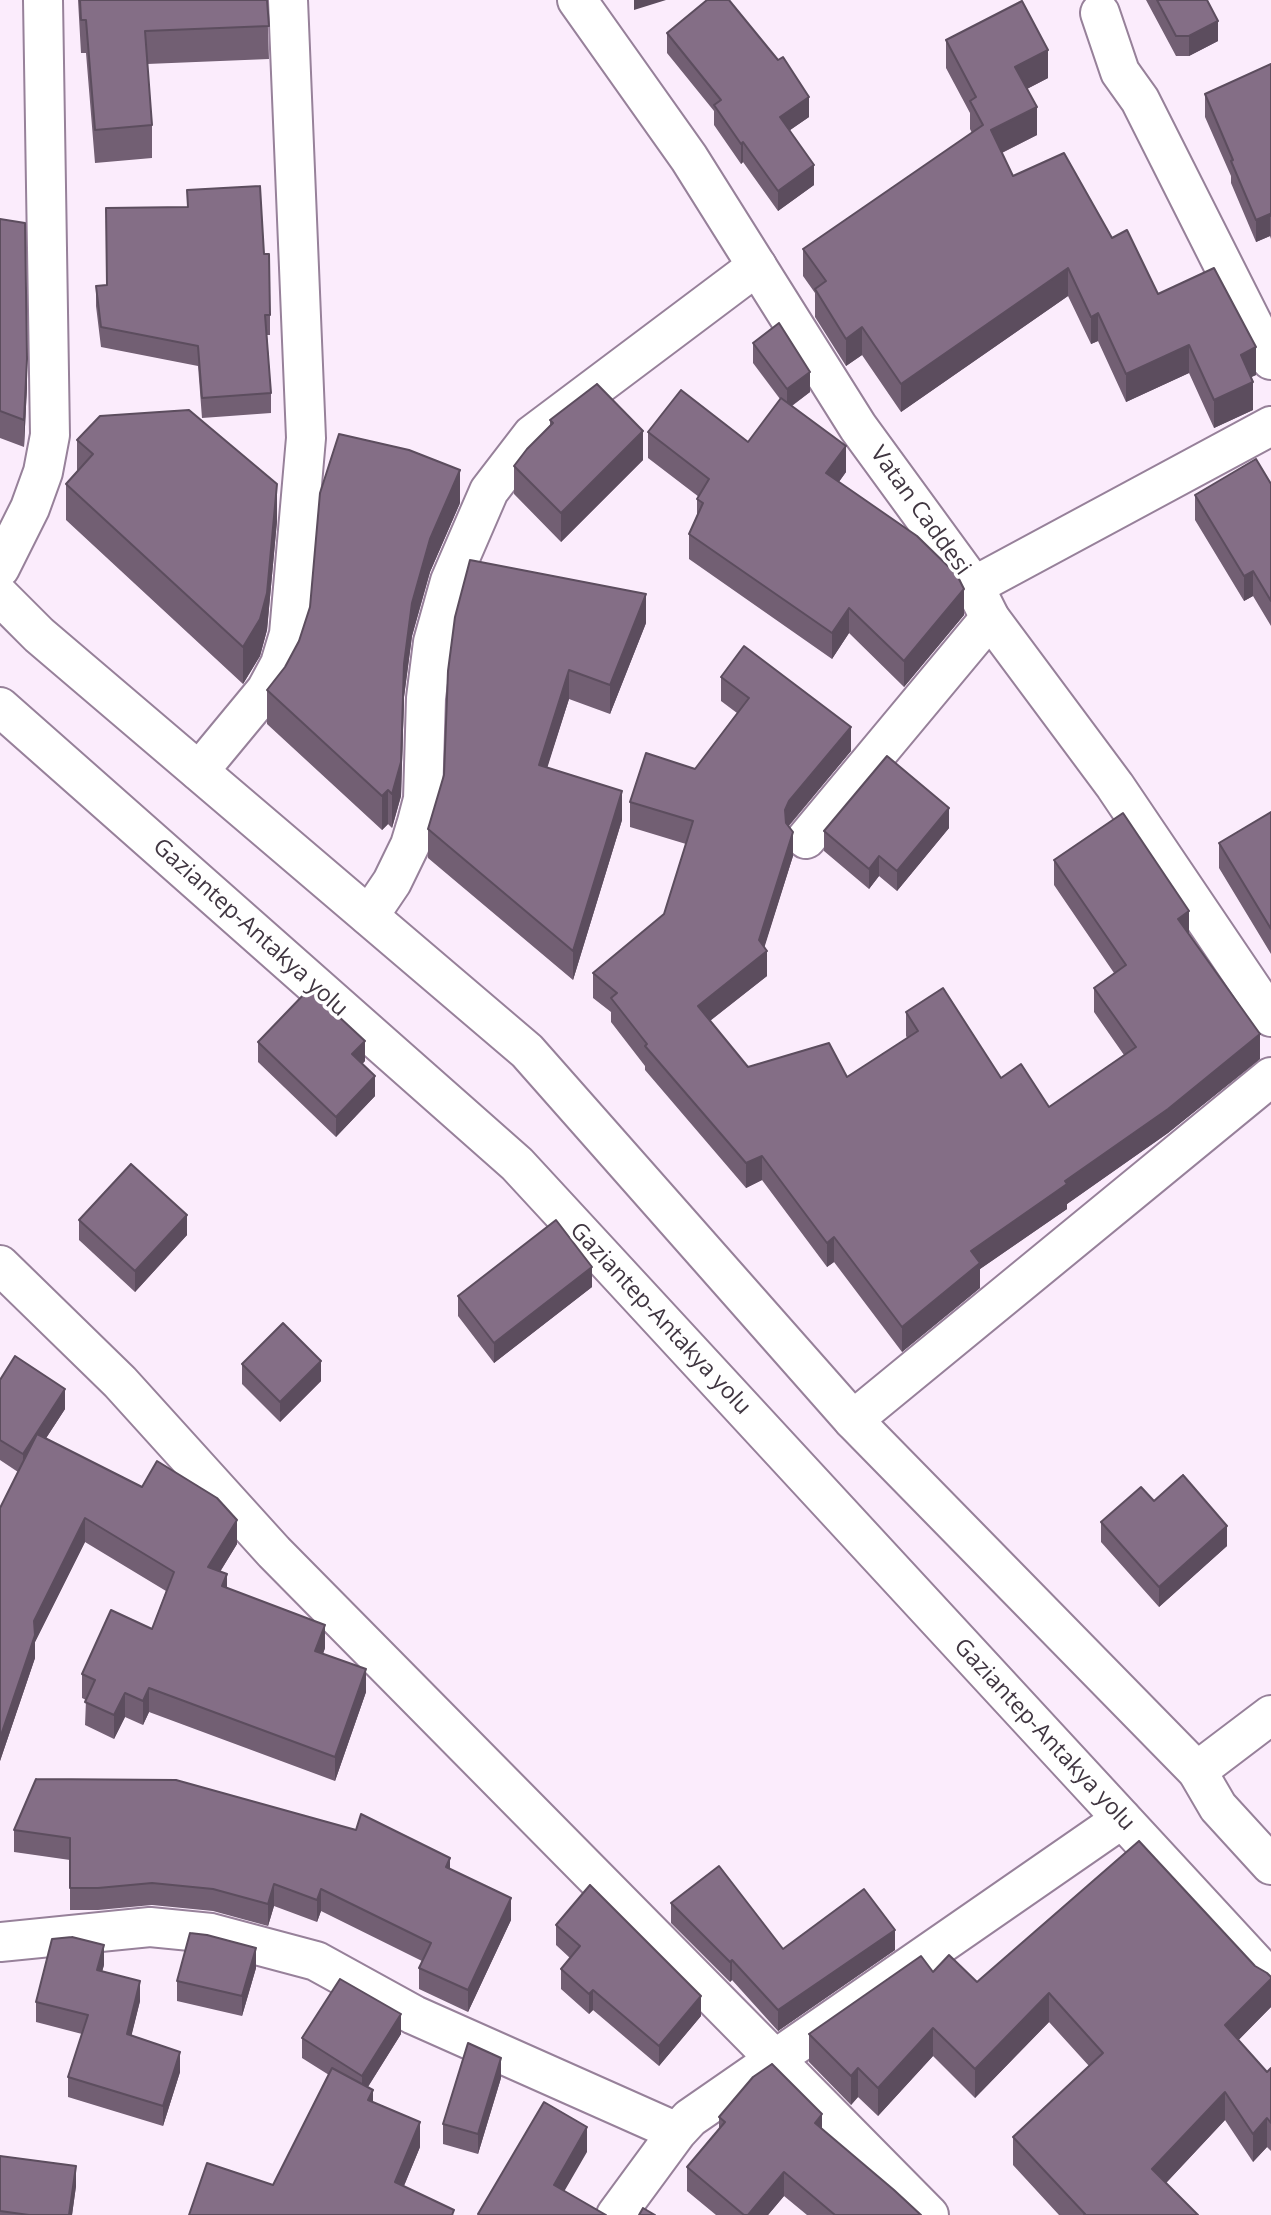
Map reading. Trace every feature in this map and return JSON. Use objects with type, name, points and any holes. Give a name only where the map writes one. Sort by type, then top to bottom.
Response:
[{"type":"street","points":[[0,568],[30,508],[43,472],[50,435],[43,0]]},
{"type":"street","points":[[199,771],[266,690],[289,634],[306,438],[288,0]]},
{"type":"street","name":"Vatan Caddesi","points":[[577,0],[689,158],[858,426],[1115,786],[1271,1017]]},
{"type":"street","points":[[1100,13],[1120,72],[1140,100],[1271,360]]},
{"type":"street","points":[[369,916],[392,882],[410,845],[417,822],[423,799],[426,698],[433,642],[450,581],[489,491],[532,435],[757,265]]},
{"type":"street","points":[[806,839],[982,602],[1271,426]]},
{"type":"street","points":[[306,438],[344,446]]},
{"type":"street","points":[[452,477],[489,491]]},
{"type":"street","points":[[0,596],[39,635],[527,1051],[853,1420],[1197,1771],[1218,1807],[1271,1865]]},
{"type":"street","name":"Gaziantep-Antakya yolu","points":[[0,707],[517,1164],[1271,1980]]},
{"type":"street","points":[[853,1420],[1271,1077]]},
{"type":"street","points":[[0,1265],[120,1382],[274,1552],[929,2215]]},
{"type":"street","points":[[1197,1771],[1271,1715]]},
{"type":"street","points":[[616,2215],[690,2118],[1122,1819]]},
{"type":"street","points":[[0,1942],[150,1927],[211,1933],[316,1961],[414,2015],[677,2132]]},
{"type":"building","points":[[80,0],[267,0],[269,26],[145,31],[152,125],[95,130],[86,20],[81,20]]},
{"type":"building","points":[[707,0],[729,0],[778,60],[783,57],[809,97],[780,117],[814,165],[778,191],[714,105],[721,100],[667,33]]},
{"type":"building","points":[[1157,0],[1207,0],[1218,21],[1189,36],[1176,36]]},
{"type":"building","points":[[1022,1],[1048,50],[1015,67],[1037,107],[991,130],[1013,176],[1064,153],[1112,238],[1127,230],[1158,294],[1214,268],[1256,347],[1241,355],[1253,382],[1214,400],[1189,345],[1126,374],[1098,313],[1091,317],[1068,268],[901,384],[862,327],[846,339],[815,289],[826,281],[803,249],[983,125],[970,101],[976,97],[946,40]]},
{"type":"building","points":[[1271,64],[1271,216],[1270,214],[1256,220],[1205,94]]},
{"type":"building","points":[[260,186],[264,254],[269,254],[270,315],[265,315],[271,393],[202,398],[198,346],[101,327],[96,286],[107,285],[106,208],[188,207],[187,190]]},
{"type":"building","points":[[0,219],[25,223],[27,359],[24,420],[0,411]]},
{"type":"building","points":[[779,323],[810,372],[787,389],[753,343]]},
{"type":"building","points":[[597,384],[643,431],[561,513],[514,466],[553,423],[550,420]]},
{"type":"building","points":[[681,390],[748,442],[781,398],[846,446],[826,473],[917,536],[957,575],[964,589],[904,661],[849,608],[832,633],[689,534],[703,503],[697,499],[709,479],[648,432]]},
{"type":"building","points":[[189,410],[277,484],[267,593],[260,619],[243,647],[66,484],[93,454],[77,440],[100,416]]},
{"type":"building","points":[[339,434],[409,450],[460,470],[430,539],[412,603],[404,664],[401,762],[392,794],[388,790],[382,796],[267,690],[285,667],[299,641],[310,607],[320,493]]},
{"type":"building","points":[[1256,459],[1271,484],[1271,601],[1253,571],[1244,576],[1195,495]]},
{"type":"building","points":[[470,560],[646,594],[610,685],[569,670],[539,765],[622,791],[573,951],[428,829],[444,775],[448,671],[455,617]]},
{"type":"building","points":[[744,646],[851,727],[789,801],[785,810],[786,823],[793,832],[759,940],[767,951],[698,1006],[748,1067],[829,1043],[847,1077],[918,1031],[906,1012],[943,988],[1001,1078],[1021,1064],[1049,1107],[1136,1047],[1094,988],[1126,965],[1054,860],[1123,813],[1189,911],[1178,919],[1260,1034],[1168,1109],[971,1251],[980,1263],[902,1327],[834,1237],[827,1243],[762,1156],[746,1163],[645,1046],[647,1044],[611,998],[617,993],[593,973],[664,914],[693,821],[630,802],[646,753],[695,769],[749,698],[721,677]]},
{"type":"building","points":[[887,756],[949,808],[897,871],[879,856],[869,869],[824,831]]},
{"type":"building","points":[[1271,812],[1271,929],[1219,843]]},
{"type":"building","points":[[309,989],[365,1041],[352,1054],[375,1076],[336,1117],[258,1042]]},
{"type":"building","points":[[131,1164],[187,1215],[135,1271],[79,1220]]},
{"type":"building","points":[[556,1220],[592,1267],[494,1343],[458,1296]]},
{"type":"building","points":[[283,1323],[321,1361],[280,1402],[242,1364]]},
{"type":"building","points":[[15,1356],[65,1389],[23,1454],[0,1440],[0,1380]]},
{"type":"building","points":[[37,1434],[142,1487],[157,1461],[217,1498],[237,1520],[208,1567],[227,1574],[222,1586],[325,1625],[315,1651],[366,1669],[335,1757],[149,1688],[143,1701],[125,1693],[114,1715],[85,1702],[95,1680],[82,1674],[111,1610],[152,1629],[174,1572],[85,1518],[34,1621],[35,1635],[0,1738],[0,1508]]},
{"type":"building","points":[[1183,1475],[1227,1526],[1159,1587],[1101,1522],[1141,1487],[1154,1501]]},
{"type":"building","points":[[36,1779],[176,1780],[356,1830],[361,1814],[450,1858],[446,1867],[511,1898],[468,1990],[419,1968],[431,1943],[321,1889],[317,1900],[274,1884],[268,1904],[213,1889],[152,1883],[70,1888],[70,1838],[14,1830]]},
{"type":"building","points":[[1139,1841],[1255,1966],[1271,1977],[1225,2025],[1267,2072],[1271,2068],[1271,2123],[1267,2118],[1253,2134],[1225,2092],[1152,2169],[1198,2215],[1084,2215],[1013,2137],[1103,2053],[1049,1993],[975,2069],[933,2028],[878,2088],[858,2068],[851,2076],[809,2034],[921,1956],[933,1972],[949,1955],[977,1982]]},
{"type":"building","points":[[719,1866],[783,1949],[864,1889],[895,1930],[778,2010],[732,1960],[730,1962],[671,1903]]},
{"type":"building","points":[[590,1885],[701,1996],[659,2046],[593,1990],[589,1994],[561,1969],[580,1946],[556,1925]]},
{"type":"building","points":[[190,1933],[256,1948],[242,1996],[177,1981]]},
{"type":"building","points":[[72,1937],[104,1945],[97,1970],[140,1981],[127,2034],[180,2052],[163,2106],[68,2077],[88,2015],[36,2002],[52,1939]]},
{"type":"building","points":[[340,1979],[401,2014],[362,2076],[302,2038]]},
{"type":"building","points":[[468,2043],[501,2058],[478,2134],[443,2124]]},
{"type":"building","points":[[772,2064],[822,2114],[815,2123],[921,2215],[835,2215],[784,2172],[748,2215],[744,2215],[687,2167],[725,2122],[719,2117],[753,2077]]},
{"type":"building","points":[[332,2068],[373,2090],[368,2100],[420,2122],[395,2182],[454,2210],[452,2215],[189,2215],[207,2163],[273,2185]]},
{"type":"building","points":[[544,2102],[587,2127],[554,2185],[606,2215],[478,2214]]},
{"type":"building","points":[[0,2156],[76,2166],[69,2215],[29,2215],[0,2211]]},
{"type":"building","points":[[643,2208],[655,2215],[639,2215]]}]
